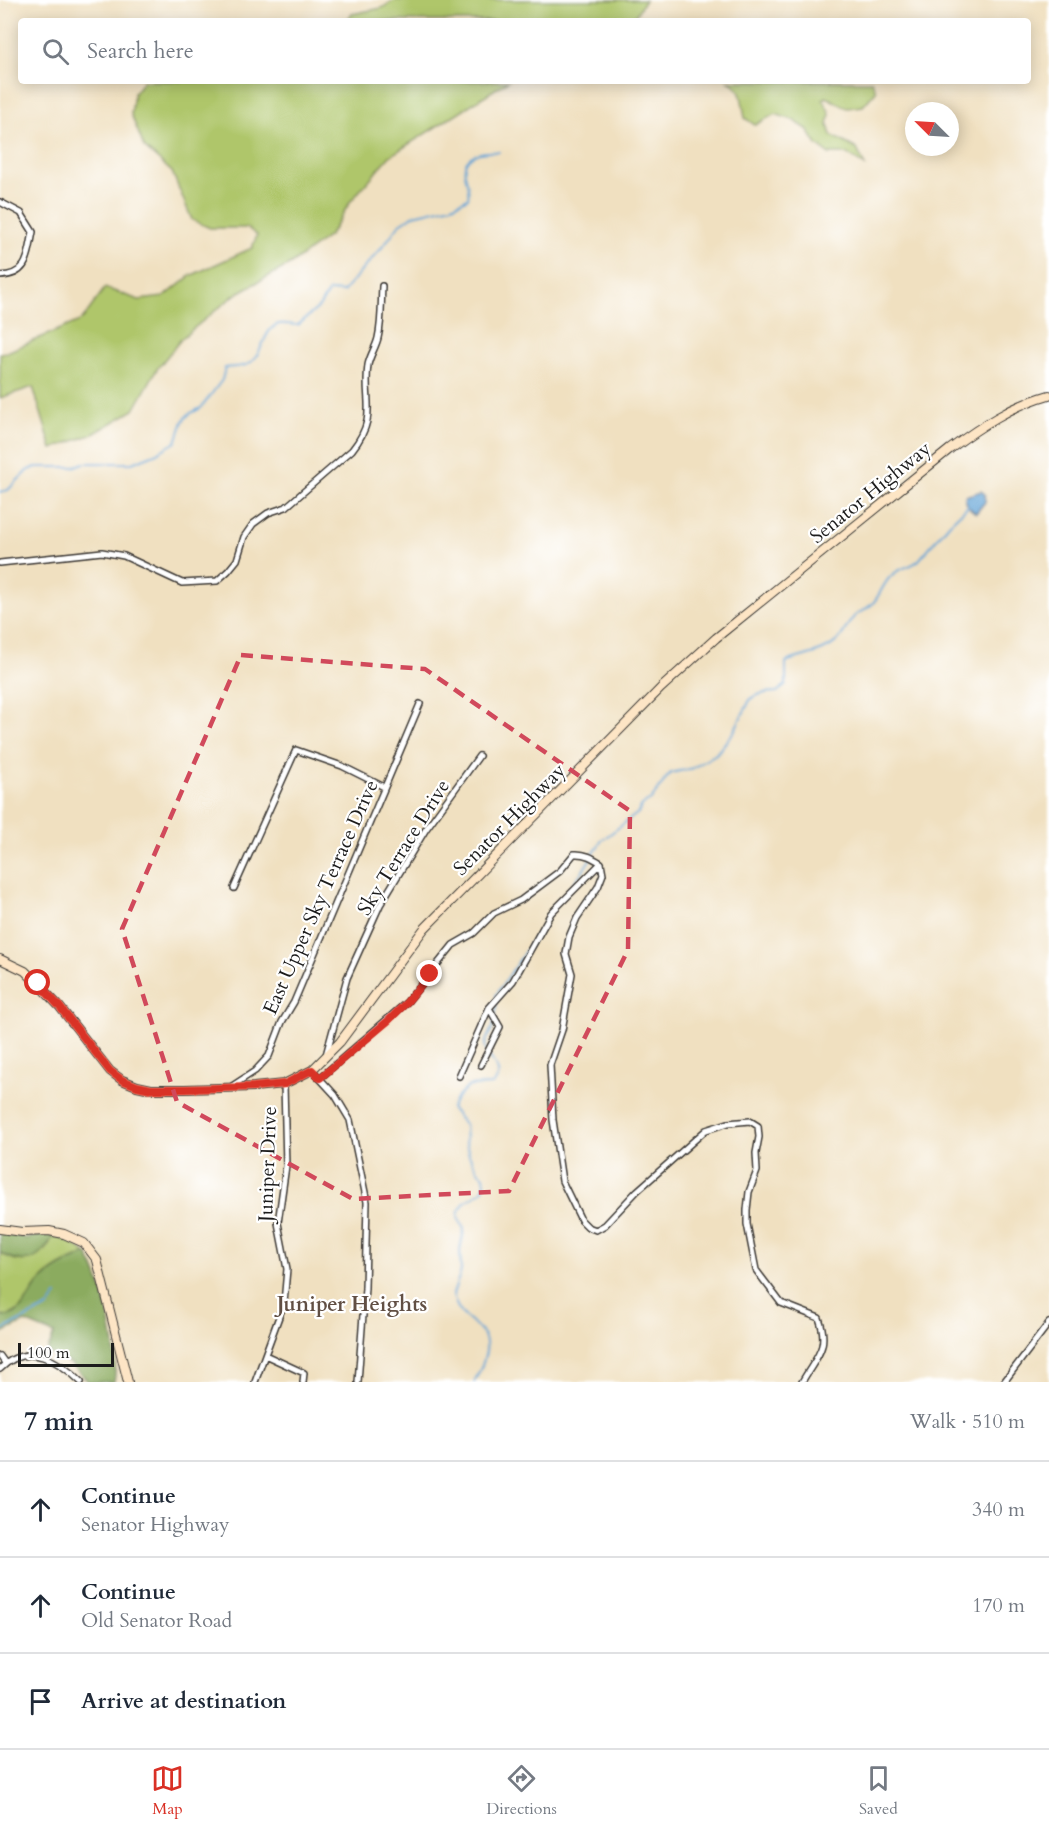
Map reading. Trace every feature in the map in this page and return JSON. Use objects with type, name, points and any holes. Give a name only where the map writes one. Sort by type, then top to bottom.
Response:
[{"type":"street","points":[[0,202],[21,213],[33,232],[27,261],[20,270],[12,275],[0,276]]},
{"type":"street","points":[[0,562],[31,561],[102,552],[124,556],[182,583],[217,581],[237,560],[244,537],[253,524],[268,513],[286,507],[352,450],[361,439],[368,425],[368,364],[379,332],[382,286]]},
{"type":"street","name":"Senator Highway","points":[[0,959],[25,971],[38,983],[110,1071],[122,1080],[137,1086],[151,1089],[231,1088],[285,1084],[312,1070],[340,1042],[424,929],[661,688],[725,631],[979,427],[1033,400],[1049,396]]},
{"type":"street","name":"East Upper Sky Terrace Drive","points":[[231,1088],[255,1071],[269,1056],[420,704]]},
{"type":"street","points":[[234,888],[296,750],[342,766],[384,787]]},
{"type":"street","name":"Sky Terrace Drive","points":[[325,1059],[347,978],[380,905],[426,829],[480,756]]},
{"type":"street","points":[[320,1078],[407,1002],[453,945],[474,933],[494,913],[521,900],[560,871],[574,854],[592,857],[602,863]]},
{"type":"street","points":[[459,1076],[489,1008],[513,981],[551,913],[602,863]]},
{"type":"street","points":[[602,863],[603,874],[598,887],[576,918],[569,937],[566,954],[572,974],[562,1030],[550,1065],[553,1120],[562,1181],[581,1220],[588,1227],[596,1230],[605,1225],[637,1191],[706,1130],[728,1123],[750,1121],[758,1126],[757,1171],[749,1192],[747,1224],[756,1269],[781,1303],[819,1318],[823,1330],[823,1347],[802,1382]]},
{"type":"street","points":[[481,1065],[500,1027],[489,1008]]},
{"type":"street","points":[[312,1070],[335,1095],[350,1120],[367,1202],[366,1288],[358,1382]]},
{"type":"street","name":"Juniper Drive","points":[[255,1382],[284,1303],[287,1269],[278,1223],[286,1167],[285,1084]]},
{"type":"street","points":[[0,1229],[22,1232],[49,1231],[64,1234],[84,1243],[97,1260],[128,1382]]},
{"type":"street","points":[[1004,1382],[1049,1323]]},
{"type":"street","points":[[0,1369],[5,1363],[20,1356],[42,1355],[63,1365],[81,1382]]},
{"type":"street","points":[[265,1355],[304,1372],[303,1382]]},
{"type":"street","points":[[0,1356],[5,1363]]},
{"type":"street","points":[[808,1382],[809,1369]]},
{"type":"highlighted area","points":[[241,655],[425,669],[630,811],[628,950],[509,1191],[353,1199],[177,1102],[122,929]]},
{"type":"green space","points":[[394,0],[645,0],[634,18],[349,18],[352,14],[382,8]]},
{"type":"green space","points":[[141,84],[503,84],[390,156],[350,202],[330,235],[291,264],[236,294],[182,338],[157,369],[134,410],[93,434],[52,449],[33,387],[0,398],[0,353],[82,320],[105,288],[139,300],[164,297],[190,276],[252,248],[257,235],[247,228],[210,228],[192,220],[172,172],[144,147],[131,114],[134,93]]},
{"type":"green space","points":[[733,84],[873,84],[876,91],[863,106],[847,108],[826,97],[823,100],[830,113],[828,125],[831,135],[857,149],[865,166],[847,154],[829,154],[817,145],[807,129],[793,120],[775,114],[755,125],[745,118],[736,86]]},
{"type":"green space","points":[[0,1233],[26,1238],[53,1236],[43,1252],[31,1260],[24,1261],[0,1253]]},
{"type":"green space","points":[[53,1236],[71,1243],[87,1254],[54,1270],[38,1284],[19,1310],[8,1316],[0,1317],[0,1253],[46,1250]]},
{"type":"green space","points":[[87,1254],[99,1281],[109,1316],[115,1353],[114,1382],[89,1382],[71,1364],[47,1352],[54,1334],[25,1322],[0,1334],[0,1317],[14,1314],[19,1310],[38,1284],[54,1270]]},
{"type":"water","points":[[981,491],[985,494],[985,502],[976,513],[968,506],[965,496]]},
{"type":"waterway","points":[[0,492],[8,490],[27,471],[36,467],[73,467],[84,463],[132,463],[176,442],[183,421],[189,414],[201,408],[222,380],[225,368],[248,364],[257,355],[273,327],[279,324],[298,325],[319,307],[329,291],[343,292],[399,225],[414,215],[452,206],[468,198],[465,174],[467,162],[481,153],[499,152]]},
{"type":"waterway","points":[[562,898],[602,840],[638,813],[642,805],[651,800],[671,773],[693,768],[716,754],[733,733],[750,700],[762,693],[777,692],[786,685],[786,662],[820,651],[838,640],[854,617],[878,597],[891,576],[919,560],[949,524],[969,505]]},
{"type":"waterway","points":[[496,998],[536,935]]},
{"type":"waterway","points":[[474,1382],[484,1359],[486,1341],[480,1330],[459,1309],[453,1294],[461,1271],[460,1250],[464,1229],[458,1217],[459,1211],[465,1202],[482,1191],[485,1184],[484,1177],[469,1155],[465,1125],[451,1108],[456,1099],[469,1086],[492,1085],[497,1080],[498,1070],[485,1046],[494,1022],[496,1004]]},
{"type":"waterway","points":[[0,1331],[48,1307],[57,1295]]},
{"type":"district","name":"Juniper Heights","points":[[352,1304]]},
{"type":"route","points":[[38,983],[110,1071],[122,1080],[151,1089],[185,1089],[285,1084],[312,1070],[320,1078],[389,1020],[430,974]]}]
